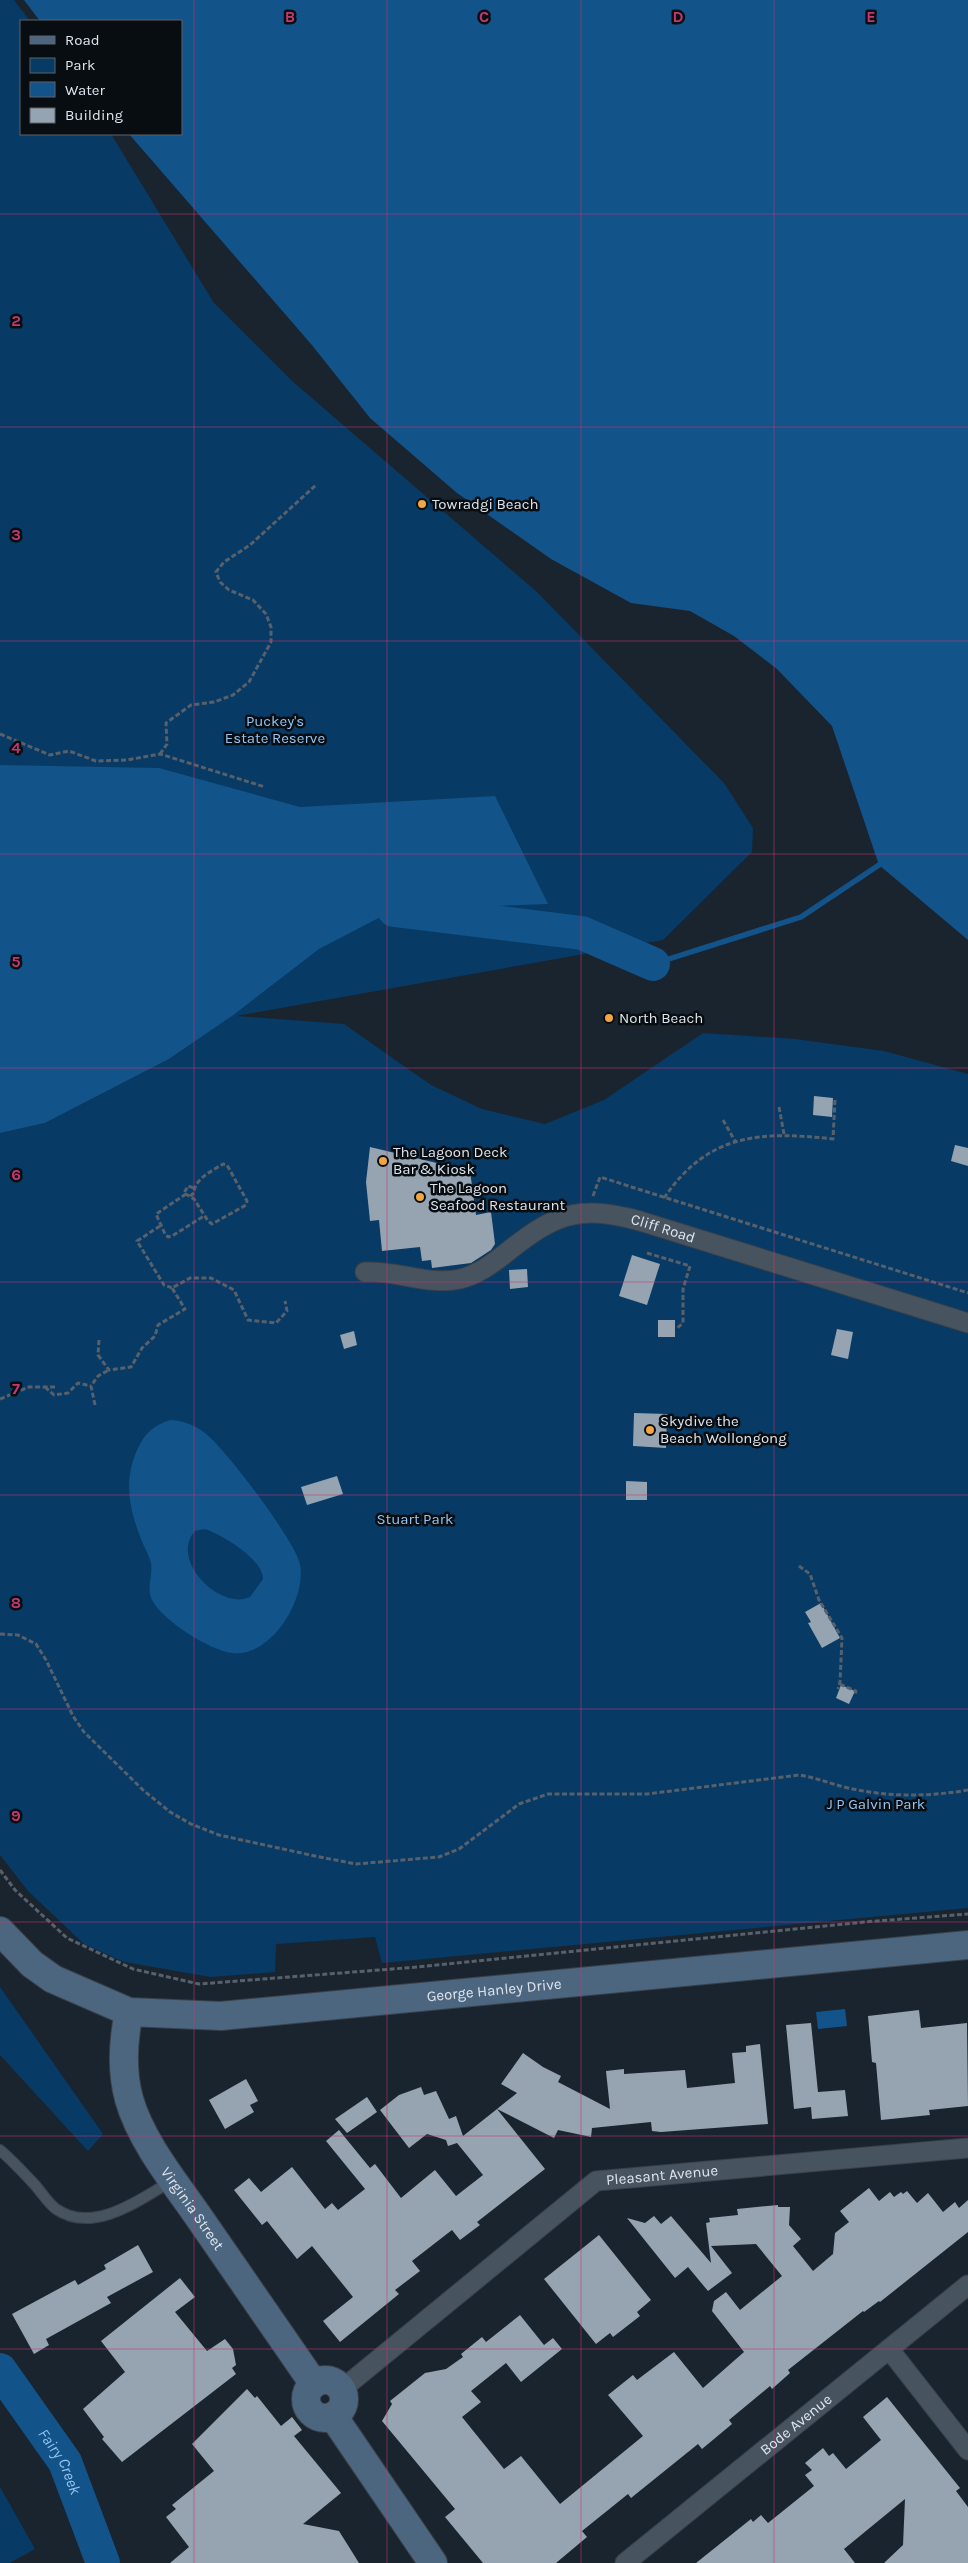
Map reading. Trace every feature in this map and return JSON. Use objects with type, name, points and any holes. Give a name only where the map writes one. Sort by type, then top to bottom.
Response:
[{"type":"main road","name":"George Hanley Drive","points":[[0,1932],[32,1964],[53,1979],[129,2012],[221,2016],[968,1945]]},
{"type":"main road","name":"Virginia Street","points":[[129,2012],[123,2039],[124,2065],[129,2099],[142,2128],[174,2180],[314,2384]]},
{"type":"main road","points":[[329,2381],[341,2390],[343,2405],[333,2416],[318,2417],[309,2409],[306,2397],[314,2384],[329,2381]]},
{"type":"main road","points":[[333,2416],[433,2563]]},
{"type":"street","name":"Cliff Road","points":[[365,1272],[392,1273],[435,1281],[460,1279],[485,1268],[550,1221],[576,1213],[602,1213],[640,1221],[968,1323]]},
{"type":"street","name":"Pleasant Avenue","points":[[341,2390],[596,2180],[968,2148]]},
{"type":"street","name":"Bode Avenue","points":[[625,2563],[968,2285]]},
{"type":"street","points":[[889,2349],[968,2450]]},
{"type":"lane","points":[[0,2150],[19,2167],[55,2208],[72,2218],[92,2218],[125,2209],[174,2180]]},
{"type":"path","points":[[160,754],[167,744],[166,723],[190,705],[214,702],[233,695],[249,682],[270,642],[271,626],[266,614],[254,600],[240,596],[220,582],[216,572],[224,562],[250,545],[316,485]]},
{"type":"path","points":[[0,734],[50,755],[69,751],[96,761],[127,760],[160,754],[265,788]]},
{"type":"path","points":[[664,1198],[674,1184],[696,1162],[720,1147],[735,1141],[754,1136],[784,1134],[833,1139],[835,1100]]},
{"type":"path","points":[[779,1107],[784,1134]]},
{"type":"path","points":[[723,1120],[735,1141]]},
{"type":"path","points":[[186,1194],[190,1196],[212,1224],[246,1205],[247,1198],[228,1165],[223,1164],[202,1177],[194,1188],[194,1193],[190,1196]]},
{"type":"path","points":[[186,1194],[185,1189],[188,1186],[194,1188]]},
{"type":"path","points":[[186,1194],[158,1211],[156,1218],[168,1237],[204,1216]]},
{"type":"path","points":[[96,1405],[91,1386],[98,1376],[109,1370],[131,1367],[142,1348],[156,1336],[158,1325],[185,1309],[172,1288],[164,1285],[137,1241],[160,1226]]},
{"type":"path","points":[[646,1253],[690,1266],[683,1289],[683,1323],[676,1329]]},
{"type":"path","points":[[172,1288],[190,1278],[211,1278],[234,1290],[248,1320],[264,1322],[276,1322],[287,1311],[285,1301]]},
{"type":"path","points":[[99,1340],[98,1355],[109,1370]]},
{"type":"path","points":[[44,1386],[54,1395],[68,1393],[78,1382],[91,1386]]},
{"type":"path","points":[[0,1398],[16,1391],[54,1386]]},
{"type":"path","points":[[799,1566],[810,1574],[819,1600],[842,1638],[840,1684],[838,1689]]},
{"type":"path","points":[[0,1634],[18,1635],[36,1644],[46,1660],[72,1716],[84,1732],[142,1790],[170,1812],[191,1824],[219,1835],[356,1864],[439,1857],[459,1849],[520,1804],[548,1794],[647,1794],[799,1775],[823,1779],[846,1788],[876,1793],[942,1794],[968,1790]]},
{"type":"path","points":[[840,1684],[856,1691],[854,1696]]},
{"type":"path","points":[[0,1870],[15,1890],[68,1938],[133,1969],[199,1984],[418,1967],[854,1922],[968,1914]]},
{"type":"green space","name":"Stuart Park","points":[[0,0],[14,0],[29,20],[20,20],[20,135],[112,135],[214,303],[291,380],[537,592],[724,783],[753,828],[752,852],[663,940],[236,1016],[344,1024],[431,1085],[482,1109],[545,1124],[604,1100],[703,1033],[795,1039],[884,1051],[968,1074],[968,1908],[382,1963],[375,1937],[276,1944],[275,1972],[211,1977],[124,1962],[84,1944],[28,1891],[0,1855],[0,1133],[45,1123],[169,1059],[230,1017],[0,1057]]},
{"type":"green space","points":[[0,1987],[103,2134],[88,2151],[0,2055]]},
{"type":"green space","points":[[0,2487],[35,2549],[10,2563],[0,2563]]},
{"type":"water","points":[[24,0],[968,0],[968,940],[879,865],[832,726],[777,669],[734,636],[690,611],[631,603],[551,559],[457,493],[370,418],[311,344],[130,135],[182,135],[182,20],[39,20]]},
{"type":"water","points":[[0,765],[159,768],[300,807],[495,796],[548,904],[394,910],[319,949],[232,1016],[169,1059],[45,1123],[0,1133]]},
{"type":"water","points":[[171,1420],[189,1424],[201,1430],[215,1442],[243,1475],[273,1517],[286,1536],[300,1564],[300,1585],[288,1617],[274,1634],[263,1644],[251,1651],[232,1653],[222,1651],[199,1640],[166,1617],[150,1595],[151,1563],[133,1516],[129,1494],[130,1471],[138,1448],[147,1434],[160,1424]],"holes":[[[205,1529],[231,1542],[249,1556],[261,1571],[263,1579],[250,1597],[238,1599],[225,1597],[213,1590],[193,1568],[188,1556],[189,1543],[195,1531]]]},
{"type":"water","points":[[845,2009],[847,2026],[818,2029],[816,2012]]},
{"type":"building","points":[[814,1096],[833,1098],[832,1117],[813,1115]]},
{"type":"building","points":[[955,1145],[968,1148],[968,1166],[951,1161]]},
{"type":"building","name":"The Lagoon Seafood Restaurant","points":[[370,1147],[470,1171],[476,1215],[491,1212],[495,1244],[491,1250],[471,1263],[432,1268],[431,1260],[422,1261],[420,1247],[382,1251],[379,1220],[370,1221],[366,1182]]},
{"type":"building","points":[[632,1255],[660,1264],[647,1305],[619,1296]]},
{"type":"building","points":[[527,1269],[528,1287],[510,1289],[509,1270]]},
{"type":"building","points":[[658,1320],[675,1320],[675,1337],[658,1337]]},
{"type":"building","points":[[837,1329],[853,1332],[848,1359],[831,1355]]},
{"type":"building","points":[[354,1331],[357,1345],[344,1349],[340,1335]]},
{"type":"building","points":[[634,1413],[667,1414],[666,1448],[633,1446]]},
{"type":"building","points":[[337,1476],[343,1494],[307,1505],[301,1487]]},
{"type":"building","points":[[626,1481],[647,1482],[647,1500],[626,1500]]},
{"type":"building","points":[[821,1603],[840,1638],[822,1648],[808,1623],[811,1622],[805,1612]]},
{"type":"building","points":[[841,1685],[855,1691],[849,1704],[836,1698]]},
{"type":"building","points":[[919,2010],[921,2028],[967,2023],[968,2106],[929,2110],[930,2115],[881,2120],[876,2063],[872,2062],[868,2016]]},
{"type":"building","points":[[811,2023],[818,2092],[845,2090],[848,2116],[812,2119],[811,2107],[794,2109],[786,2025]]},
{"type":"building","points":[[760,2044],[768,2124],[661,2132],[652,2131],[651,2122],[592,2128],[591,2137],[558,2130],[554,2138],[497,2109],[517,2093],[501,2084],[523,2053],[543,2067],[561,2076],[558,2082],[610,2109],[606,2071],[624,2069],[624,2074],[685,2070],[687,2088],[735,2083],[732,2053],[746,2052],[746,2046]]},
{"type":"building","points":[[246,2079],[258,2101],[250,2105],[254,2112],[225,2129],[209,2100]]},
{"type":"building","points":[[421,2087],[424,2095],[436,2091],[449,2119],[456,2116],[463,2136],[497,2109],[545,2169],[477,2222],[480,2225],[460,2240],[452,2230],[412,2261],[420,2271],[395,2290],[399,2294],[340,2342],[323,2321],[353,2297],[312,2246],[297,2259],[267,2221],[262,2225],[234,2190],[249,2178],[261,2192],[292,2167],[325,2209],[332,2203],[338,2210],[365,2189],[326,2141],[339,2130],[370,2168],[375,2164],[401,2198],[435,2170],[456,2196],[483,2175],[457,2143],[448,2146],[446,2140],[427,2134],[409,2148],[380,2110],[399,2095]]},
{"type":"building","points":[[367,2097],[377,2112],[347,2133],[335,2119]]},
{"type":"building","points":[[869,2188],[879,2201],[890,2192],[894,2197],[901,2192],[903,2194],[907,2191],[917,2203],[928,2193],[943,2212],[955,2202],[959,2208],[968,2200],[968,2232],[880,2302],[863,2311],[788,2370],[790,2373],[772,2389],[770,2386],[729,2420],[732,2424],[702,2449],[698,2444],[631,2498],[628,2494],[582,2531],[587,2537],[556,2563],[483,2563],[445,2517],[455,2509],[382,2421],[392,2404],[390,2401],[425,2373],[446,2369],[463,2357],[461,2354],[482,2337],[486,2342],[520,2315],[544,2345],[553,2338],[562,2349],[521,2382],[506,2363],[471,2391],[481,2402],[462,2417],[504,2469],[521,2456],[560,2504],[643,2436],[608,2395],[633,2375],[637,2380],[674,2352],[703,2388],[744,2352],[712,2311],[714,2301],[726,2292],[740,2310],[782,2276],[756,2244],[711,2246],[732,2273],[708,2291],[688,2267],[675,2278],[627,2218],[645,2223],[654,2216],[661,2224],[671,2216],[711,2263],[706,2223],[710,2222],[709,2218],[738,2215],[737,2209],[778,2205],[778,2207],[790,2207],[789,2225],[801,2239],[793,2246],[813,2271],[833,2254],[835,2233],[849,2222],[840,2211]]},
{"type":"building","points":[[599,2235],[651,2300],[637,2312],[640,2316],[613,2337],[610,2333],[596,2344],[544,2279]]},
{"type":"building","points":[[138,2245],[153,2272],[107,2297],[111,2303],[46,2339],[49,2345],[34,2354],[12,2314],[75,2280],[78,2285],[106,2269],[104,2265]]},
{"type":"building","points":[[180,2278],[195,2297],[175,2312],[207,2351],[225,2339],[233,2349],[236,2365],[232,2368],[236,2374],[122,2462],[102,2439],[104,2437],[83,2409],[125,2372],[101,2341]]},
{"type":"building","points":[[247,2389],[255,2398],[257,2396],[281,2426],[292,2417],[302,2430],[294,2436],[341,2493],[303,2524],[339,2531],[359,2563],[170,2563],[189,2547],[166,2517],[176,2509],[172,2505],[214,2471],[192,2444]]},
{"type":"building","points":[[887,2397],[960,2488],[956,2491],[968,2507],[968,2563],[884,2563],[903,2545],[905,2499],[844,2549],[855,2563],[696,2563],[751,2519],[753,2522],[761,2515],[768,2523],[814,2486],[805,2475],[812,2470],[805,2463],[823,2448],[829,2456],[833,2453],[846,2469],[881,2440],[863,2417]]},
{"type":"waterway","points":[[380,865],[394,910],[582,933],[653,964]]},
{"type":"waterway","points":[[653,964],[801,917],[879,865]]},
{"type":"waterway","name":"Fairy Creek","points":[[0,2370],[65,2462],[103,2563]]},
{"type":"place","name":"Towradgi Beach","points":[[422,504]]},
{"type":"place","name":"North Beach","points":[[609,1018]]},
{"type":"place","name":"The Lagoon Deck Bar & Kiosk","points":[[383,1161]]},
{"type":"place","name":"The Lagoon Seafood Restaurant","points":[[420,1197]]},
{"type":"place","name":"Skydive the Beach Wollongong","points":[[650,1430]]},
{"type":"park label","name":"Puckey's Estate Reserve","points":[[275,730]]},
{"type":"park label","name":"J P Galvin Park","points":[[876,1804]]}]
